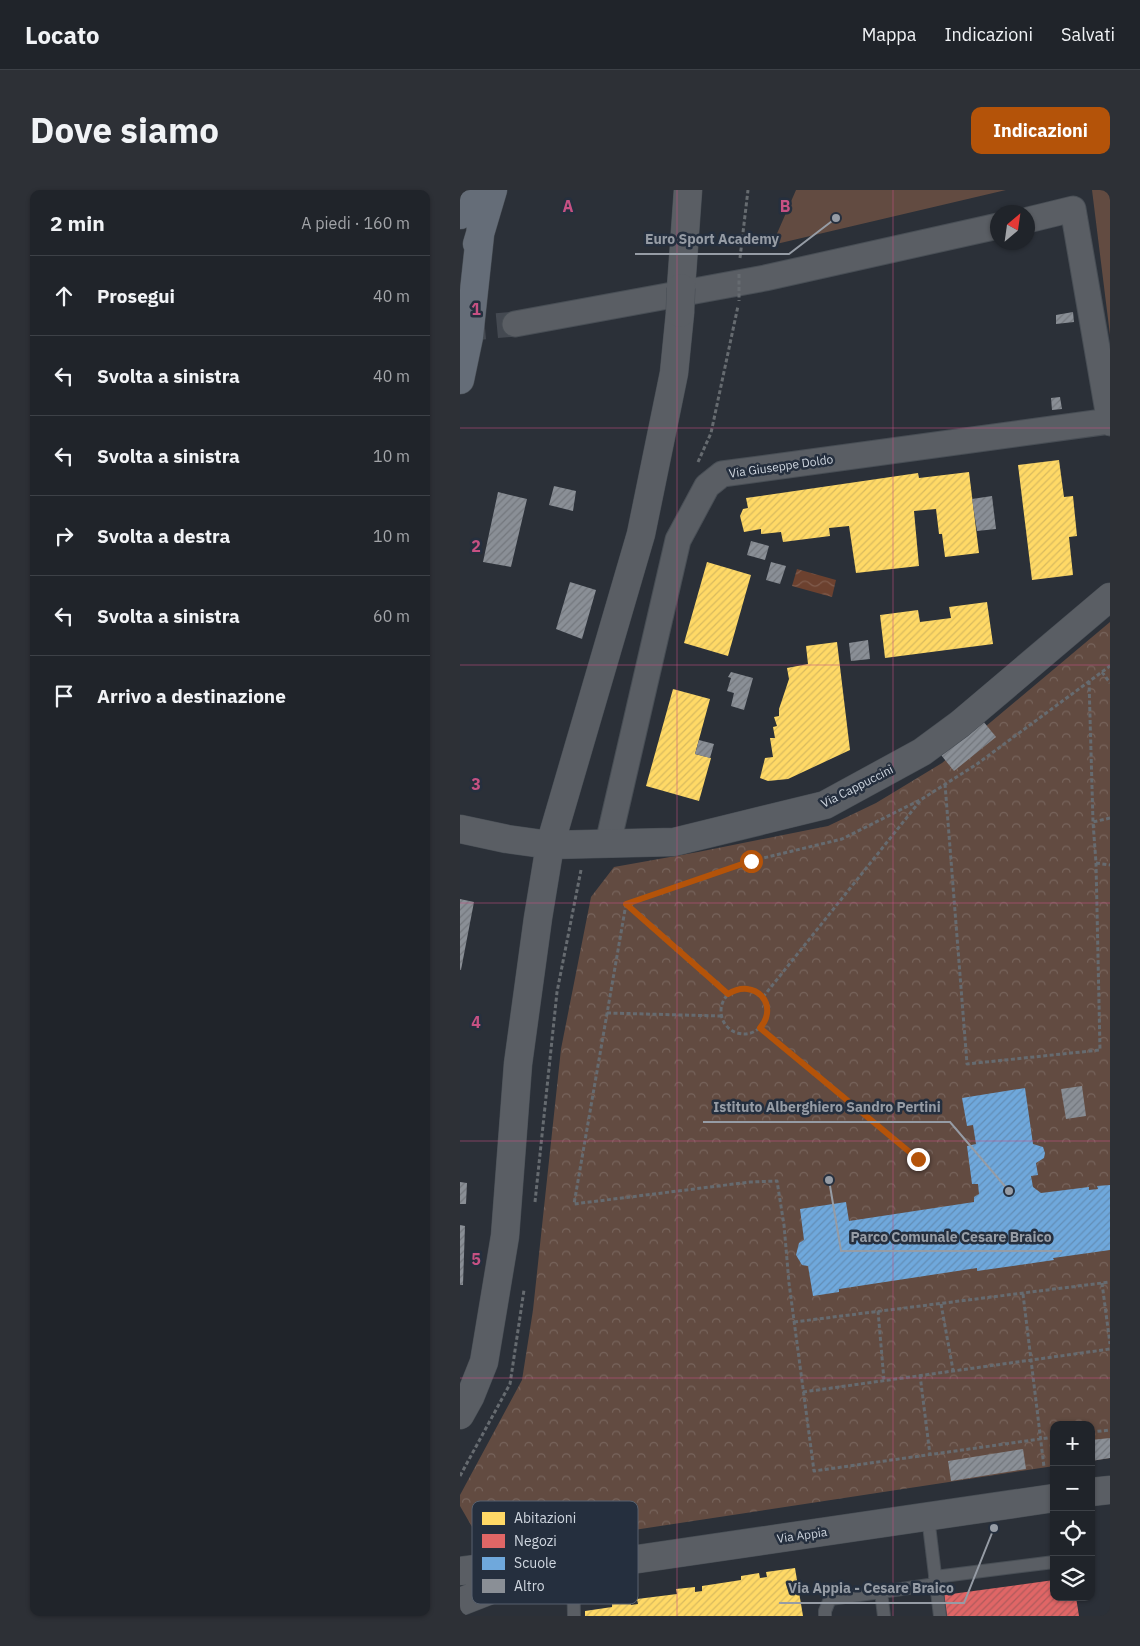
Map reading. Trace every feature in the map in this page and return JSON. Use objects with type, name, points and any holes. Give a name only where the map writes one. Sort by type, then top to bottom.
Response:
[{"type":"highway","points":[[460,380],[469,337],[471,220],[467,190]]},
{"type":"highway","points":[[460,303],[471,220],[493,190]]},
{"type":"street","points":[[460,1415],[470,1397],[484,1362],[505,1236],[518,1064],[550,845],[641,534],[674,373],[688,190]]},
{"type":"street","points":[[1035,218],[1073,209],[1110,421]]},
{"type":"street","points":[[514,324],[765,278],[990,228]]},
{"type":"street","name":"Via Giuseppe Doldo","points":[[597,843],[678,540],[707,486],[722,474],[1110,421]]},
{"type":"street","name":"Via Cappuccini","points":[[460,829],[507,840],[550,845],[674,842],[825,805],[922,752],[960,724],[1110,597]]},
{"type":"street","name":"Via Appia","points":[[638,1559],[1050,1499]]},
{"type":"street","points":[[460,1554],[472,1559]]},
{"type":"street","name":"Via Appia","points":[[460,1602],[472,1597]]},
{"type":"lane","points":[[928,1517],[940,1616]]},
{"type":"lane","points":[[825,1616],[830,1599],[1050,1563]]},
{"type":"lane","points":[[881,1592],[884,1616]]},
{"type":"path","points":[[740,264],[748,190]]},
{"type":"path","points":[[695,468],[712,433],[739,301],[739,274]]},
{"type":"path","points":[[626,904],[751,861],[842,839],[922,798],[977,764],[1110,666]]},
{"type":"path","points":[[1102,672],[1110,683]]},
{"type":"path","points":[[945,784],[967,1064],[1100,1050],[1096,863],[1089,681]]},
{"type":"path","points":[[763,997],[922,798]]},
{"type":"path","points":[[1093,822],[1110,818]]},
{"type":"path","points":[[535,1207],[557,992],[597,843]]},
{"type":"path","points":[[1096,863],[1110,865]]},
{"type":"path","points":[[626,904],[728,994]]},
{"type":"path","points":[[626,904],[574,1204],[750,1182],[777,1181],[814,1471],[1050,1438]]},
{"type":"path","points":[[742,988],[757,992],[763,997],[768,1010],[765,1023],[760,1028],[754,1033],[740,1035],[727,1028],[721,1016],[722,1003],[728,994],[735,989],[742,988]]},
{"type":"path","points":[[608,1013],[721,1016]]},
{"type":"path","points":[[760,1028],[918,1159]]},
{"type":"path","points":[[794,1322],[1110,1282]]},
{"type":"path","points":[[1102,1283],[1110,1344]]},
{"type":"path","points":[[460,1476],[510,1384],[525,1285]]},
{"type":"path","points":[[1023,1294],[1044,1467]]},
{"type":"path","points":[[941,1304],[953,1370]]},
{"type":"path","points":[[878,1311],[884,1380]]},
{"type":"path","points":[[803,1392],[1110,1349]]},
{"type":"path","points":[[920,1375],[930,1455]]},
{"type":"path","points":[[1095,1432],[1110,1430]]},
{"type":"green space","points":[[796,190],[1006,190],[772,245]]},
{"type":"green space","points":[[1092,190],[1110,190],[1110,335]]},
{"type":"green space","points":[[1110,622],[1110,1458],[1095,1460],[1095,1421],[1050,1421],[1050,1467],[638,1529],[638,1501],[472,1501],[472,1527],[460,1506],[460,1495],[522,1380],[533,1310],[561,1049],[591,897],[614,867],[828,826],[876,803],[942,763]]},
{"type":"water","points":[[797,569],[836,580],[832,597],[792,586]]},
{"type":"building: Abitazioni","points":[[1059,460],[1064,497],[1073,496],[1077,536],[1069,537],[1073,575],[1032,580],[1018,465]]},
{"type":"building: Abitazioni","points":[[969,472],[979,553],[945,557],[942,534],[939,534],[936,509],[914,511],[919,566],[856,573],[849,526],[829,528],[830,536],[783,542],[781,532],[761,534],[761,529],[744,532],[740,516],[743,509],[748,508],[746,498],[918,473],[919,478]]},
{"type":"building: Abitazioni","points":[[707,562],[751,575],[728,656],[684,643]]},
{"type":"building: Abitazioni","points":[[987,602],[993,644],[885,658],[880,615],[918,610],[920,622],[951,618],[949,607]]},
{"type":"building: Abitazioni","points":[[837,642],[850,750],[788,779],[768,781],[760,778],[765,758],[773,757],[770,738],[775,738],[773,727],[777,726],[774,717],[779,716],[779,709],[789,679],[787,668],[808,664],[806,646]]},
{"type":"building: Abitazioni","points":[[673,689],[710,699],[695,754],[711,758],[699,801],[646,786]]},
{"type":"building: Abitazioni","points":[[795,1568],[803,1616],[585,1616],[585,1611],[612,1607],[612,1604],[638,1604],[638,1599],[677,1594],[676,1589],[695,1587],[695,1592],[702,1591],[702,1586],[741,1580],[741,1576],[759,1573],[760,1578],[767,1577],[766,1572]]},
{"type":"building: Negozi","points":[[1050,1581],[1050,1601],[1077,1601],[1079,1616],[947,1616],[944,1595]]},
{"type":"building: Scuole","points":[[1025,1088],[1033,1144],[1043,1147],[1045,1153],[1044,1158],[1036,1163],[1038,1175],[1031,1176],[1033,1187],[1041,1193],[1089,1187],[1089,1190],[1098,1189],[1097,1186],[1110,1185],[1110,1250],[1053,1258],[1054,1260],[977,1271],[977,1268],[839,1289],[839,1292],[813,1296],[808,1266],[802,1265],[796,1255],[799,1243],[804,1240],[800,1209],[846,1202],[849,1221],[974,1202],[974,1197],[979,1194],[978,1184],[972,1184],[967,1146],[976,1144],[973,1125],[967,1126],[962,1098]]},
{"type":"building: Altro","points":[[1073,312],[1074,322],[1056,324],[1056,315]]},
{"type":"building: Altro","points":[[1060,397],[1062,409],[1052,410],[1051,398]]},
{"type":"building: Altro","points":[[554,486],[576,491],[573,511],[549,505]]},
{"type":"building: Altro","points":[[498,492],[527,499],[511,567],[483,562]]},
{"type":"building: Altro","points":[[992,496],[996,529],[977,531],[972,499]]},
{"type":"building: Altro","points":[[751,541],[769,546],[765,560],[747,555]]},
{"type":"building: Altro","points":[[771,562],[786,566],[780,584],[766,580]]},
{"type":"building: Altro","points":[[570,582],[596,590],[582,639],[556,629]]},
{"type":"building: Altro","points":[[868,640],[870,659],[851,661],[849,643]]},
{"type":"building: Altro","points":[[731,672],[753,678],[744,710],[731,706],[734,693],[727,691],[731,678],[728,677]]},
{"type":"building: Altro","points":[[983,721],[996,737],[954,771],[941,755]]},
{"type":"building: Altro","points":[[699,740],[714,744],[710,758],[695,754]]},
{"type":"building: Altro","points":[[460,899],[474,902],[461,970],[460,970]]},
{"type":"building: Altro","points":[[1082,1086],[1086,1116],[1066,1119],[1061,1089]]},
{"type":"building: Altro","points":[[460,1182],[467,1183],[466,1204],[460,1204]]},
{"type":"building: Altro","points":[[460,1225],[465,1226],[463,1285],[460,1285]]},
{"type":"building: Altro","points":[[1110,1438],[1110,1458],[1095,1460],[1095,1440]]},
{"type":"building: Altro","points":[[1023,1449],[1026,1469],[951,1481],[948,1461]]},
{"type":"tunnel","points":[[460,329],[515,324]]},
{"type":"place","name":"Euro Sport Academy","points":[[836,218]]},
{"type":"place","name":"Parco Comunale Cesare Braico","points":[[829,1180]]},
{"type":"place","name":"Istituto Alberghiero Sandro Pertini","points":[[1009,1191]]},
{"type":"place","name":"Via Appia - Cesare Braico","points":[[994,1528]]},
{"type":"route","points":[[751,861],[626,904],[728,994],[735,989],[742,988],[750,989],[763,997],[768,1010],[765,1023],[760,1028],[918,1159]]}]
